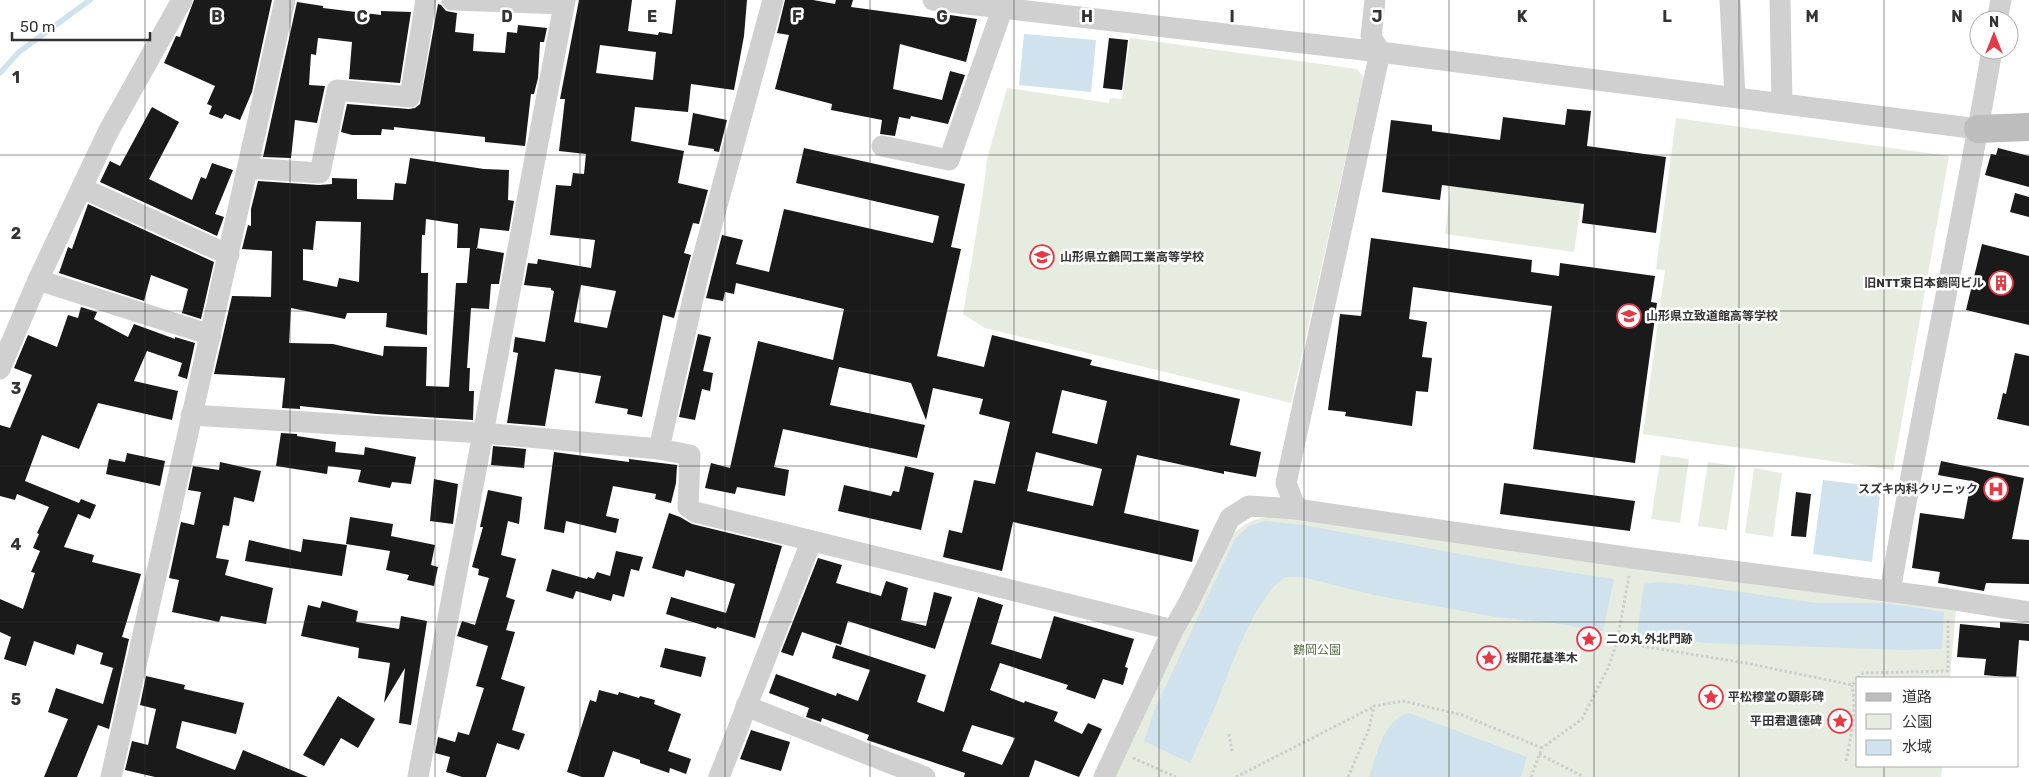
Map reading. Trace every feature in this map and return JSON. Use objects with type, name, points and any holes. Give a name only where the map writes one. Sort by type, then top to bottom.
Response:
[{"type":"street","points":[[0,369],[38,280],[108,132],[182,0]]},
{"type":"street","points":[[111,777],[191,415],[211,335],[284,0]]},
{"type":"street","points":[[248,168],[320,174],[337,90],[410,97],[426,0]]},
{"type":"street","points":[[418,777],[565,2],[452,0]]},
{"type":"street","points":[[659,449],[699,272],[773,0]]},
{"type":"street","points":[[933,0],[1380,52],[1978,129],[2029,128]]},
{"type":"street","points":[[1296,509],[1286,483],[1380,52],[1371,37],[1375,0]]},
{"type":"street","points":[[1730,0],[1735,97]]},
{"type":"street","points":[[1780,0],[1782,103]]},
{"type":"street","points":[[882,146],[949,160],[1003,7]]},
{"type":"street","points":[[1890,592],[1914,452],[1990,60]]},
{"type":"street","points":[[82,188],[229,254]]},
{"type":"street","points":[[38,280],[211,335]]},
{"type":"street","points":[[191,415],[483,433],[659,449],[690,455],[688,507],[695,512],[1173,630]]},
{"type":"street","points":[[1104,777],[1173,630],[1188,604],[1230,518],[1248,506],[1296,509],[1622,557],[1948,599],[2029,612]]},
{"type":"street","points":[[719,777],[811,542]]},
{"type":"street","points":[[746,706],[925,777]]},
{"type":"path","points":[[1531,776],[1542,748],[1582,719],[1608,668],[1617,642],[1629,578]]},
{"type":"path","points":[[1859,677],[1863,673],[1948,671],[1948,599]]},
{"type":"path","points":[[1617,642],[1751,664],[1852,685]]},
{"type":"path","points":[[1852,685],[1856,680]]},
{"type":"path","points":[[1846,761],[1854,721],[1855,701],[1852,685]]},
{"type":"path","points":[[1236,777],[1374,706],[1403,701],[1462,715],[1542,748]]},
{"type":"path","points":[[1348,777],[1369,729],[1374,706]]},
{"type":"path","points":[[1229,734],[1232,751]]},
{"type":"path","points":[[1539,754],[1584,777]]},
{"type":"path","points":[[1133,758],[1176,777]]},
{"type":"green space","points":[[1130,38],[1357,69],[1364,77],[1291,403],[985,328],[963,314],[987,159],[1007,88],[1109,103],[1110,98],[1122,99]]},
{"type":"green space","points":[[1676,118],[1949,156],[1893,470],[1643,434],[1665,270],[1656,269]]},
{"type":"green space","points":[[1451,186],[1581,204],[1574,252],[1445,234]]},
{"type":"green space","points":[[1661,455],[1689,459],[1680,523],[1651,519]]},
{"type":"green space","points":[[1708,462],[1736,466],[1727,530],[1698,526]]},
{"type":"green space","points":[[1754,468],[1782,473],[1773,537],[1745,533]]},
{"type":"green space","name":"鶴岡公園","points":[[1268,517],[1289,518],[1956,610],[1950,677],[1856,677],[1856,767],[1942,767],[1941,777],[1114,777],[1175,647],[1233,534],[1249,522]]},
{"type":"water","points":[[1024,34],[1096,40],[1091,92],[1019,85]]},
{"type":"water","points":[[1823,480],[1881,487],[1872,562],[1813,554]]},
{"type":"water","points":[[1265,521],[1303,525],[1520,565],[1614,579],[1603,631],[1554,623],[1496,617],[1374,595],[1303,577],[1285,577],[1274,586],[1264,600],[1245,633],[1190,763],[1144,741],[1154,711],[1235,539],[1249,526]]},
{"type":"water","points":[[1658,582],[1817,603],[1885,603],[1944,612],[1942,649],[1903,650],[1707,643],[1637,634],[1644,584]]},
{"type":"water","points":[[1409,713],[1527,757],[1521,777],[1369,777],[1378,749],[1387,730],[1393,722]]},
{"type":"building","points":[[194,0],[272,0],[252,92],[240,120],[225,114],[222,119],[209,114],[212,106],[207,104],[215,86],[164,63],[176,36],[180,37]]},
{"type":"building","points":[[579,0],[632,0],[628,31],[658,35],[659,32],[672,34],[676,0],[747,0],[744,36],[734,90],[691,84],[688,112],[635,107],[631,141],[684,151],[678,183],[708,190],[699,224],[693,223],[684,253],[691,255],[674,318],[663,315],[642,417],[627,414],[628,409],[595,403],[601,376],[555,369],[545,426],[507,423],[518,353],[513,352],[515,337],[545,342],[554,291],[551,288],[524,285],[528,263],[537,264],[538,259],[591,268],[595,240],[550,235],[556,185],[571,186],[573,173],[584,174],[586,154],[559,151],[565,99],[560,99]],"holes":[[[600,45],[656,52],[653,80],[596,73]],[[581,285],[616,291],[607,328],[574,322]]]},
{"type":"building","points":[[785,0],[813,0],[835,4],[836,0],[853,0],[851,7],[932,18],[948,22],[950,15],[977,19],[966,62],[900,44],[893,89],[942,100],[950,71],[965,75],[948,124],[911,116],[910,119],[899,117],[895,136],[880,134],[882,120],[831,110],[832,104],[775,89],[789,35],[777,33]]},
{"type":"building","points":[[297,2],[323,6],[323,8],[381,15],[381,11],[411,12],[400,83],[349,79],[352,42],[318,38],[316,55],[311,54],[309,85],[325,86],[317,123],[295,120],[291,158],[263,157]]},
{"type":"building","points":[[438,4],[446,11],[457,13],[455,32],[474,34],[473,51],[505,53],[507,32],[517,33],[518,25],[547,28],[544,42],[540,42],[538,78],[534,94],[531,94],[525,146],[485,142],[485,137],[394,127],[394,130],[382,129],[381,135],[352,135],[341,132],[347,104],[409,109],[415,108],[420,104]]},
{"type":"building","points":[[1109,38],[1128,40],[1122,90],[1103,88]]},
{"type":"building","points":[[152,107],[179,122],[149,179],[192,200],[201,177],[206,179],[212,163],[233,170],[215,214],[224,217],[217,236],[100,182],[110,161],[120,166]]},
{"type":"building","points":[[1567,109],[1591,111],[1587,146],[1666,157],[1656,233],[1582,223],[1584,204],[1442,185],[1440,200],[1382,192],[1391,120],[1432,125],[1432,131],[1500,140],[1503,117],[1565,125]]},
{"type":"building","points":[[693,113],[727,120],[719,152],[714,151],[714,149],[688,145]]},
{"type":"building","points":[[804,148],[965,184],[951,247],[961,249],[937,356],[984,367],[992,335],[1092,360],[1090,365],[1240,399],[1230,445],[1261,452],[1256,477],[1224,471],[1224,474],[1137,455],[1124,513],[1199,530],[1192,562],[1013,522],[1002,571],[943,557],[949,530],[962,533],[974,480],[995,484],[1010,422],[979,414],[983,399],[933,388],[926,420],[911,383],[839,367],[830,405],[925,425],[917,458],[783,429],[774,467],[789,470],[785,496],[737,487],[735,494],[705,488],[711,463],[730,468],[758,341],[833,360],[844,309],[736,283],[734,294],[725,292],[723,301],[706,298],[722,235],[743,240],[736,264],[769,272],[784,209],[933,243],[939,216],[796,183]],"holes":[[[1062,390],[1107,401],[1097,444],[1052,433]],[[1036,452],[1102,469],[1093,506],[1027,491]]]},
{"type":"building","points":[[1998,148],[2029,156],[2029,187],[1985,175],[1991,154],[1996,155]]},
{"type":"building","points":[[410,158],[484,169],[509,170],[508,200],[514,201],[509,231],[480,228],[477,248],[504,253],[499,284],[491,284],[489,309],[471,308],[467,368],[470,368],[469,391],[474,391],[473,420],[376,414],[300,406],[300,409],[282,408],[285,378],[214,374],[232,296],[271,297],[272,251],[242,249],[248,225],[251,226],[251,209],[258,181],[319,185],[332,184],[332,178],[357,179],[357,199],[393,200],[395,183],[406,184]],"holes":[[[426,219],[458,224],[457,248],[470,248],[467,283],[456,283],[449,387],[426,386],[427,347],[384,346],[383,356],[333,344],[289,343],[291,308],[345,319],[347,313],[387,313],[386,327],[427,335],[428,273],[421,273],[422,235],[425,235]],[[316,221],[361,222],[359,282],[339,278],[337,287],[303,280],[303,249],[313,250]]]},
{"type":"building","points":[[2015,193],[2029,197],[2029,217],[2010,212]]},
{"type":"building","points":[[88,204],[214,262],[201,319],[182,313],[188,289],[151,275],[144,301],[59,273],[68,247],[72,249]]},
{"type":"building","points":[[1371,238],[1532,260],[1531,272],[1559,276],[1560,263],[1655,276],[1651,302],[1657,303],[1635,463],[1533,449],[1552,306],[1413,287],[1409,319],[1427,322],[1422,357],[1432,358],[1428,392],[1416,391],[1412,426],[1345,416],[1346,412],[1328,410],[1340,314],[1361,316]]},
{"type":"building","name":"旧NTT東日本鶴岡ビル","points":[[1982,244],[2029,256],[2029,325],[1966,310]]},
{"type":"building","points":[[81,307],[97,312],[94,319],[128,337],[134,324],[175,339],[175,337],[195,343],[187,379],[178,376],[182,363],[147,351],[134,381],[178,391],[172,420],[98,403],[79,449],[42,435],[25,481],[79,503],[81,499],[96,505],[90,519],[78,514],[64,547],[94,555],[92,562],[141,574],[122,637],[129,639],[109,729],[98,725],[77,777],[44,777],[68,719],[48,712],[56,688],[103,704],[113,668],[120,670],[100,664],[103,653],[77,644],[74,655],[34,641],[26,666],[4,659],[11,637],[0,632],[0,599],[23,609],[35,573],[31,572],[40,551],[33,548],[39,534],[37,533],[49,507],[17,494],[15,500],[0,496],[0,425],[10,428],[32,375],[14,368],[28,335],[57,347],[68,315],[78,318]]},
{"type":"building","points":[[698,334],[711,337],[703,371],[713,373],[710,391],[702,389],[695,420],[679,417]]},
{"type":"building","points":[[2015,353],[2029,356],[2029,426],[1997,419],[2003,393],[2006,394]]},
{"type":"building","points":[[281,433],[297,434],[297,436],[336,442],[335,452],[364,455],[365,447],[416,457],[411,484],[392,482],[390,488],[358,482],[361,470],[328,466],[327,474],[276,466]]},
{"type":"building","points":[[493,446],[526,449],[524,468],[491,465]]},
{"type":"building","points":[[554,452],[629,462],[629,459],[677,465],[676,483],[671,503],[655,499],[656,494],[613,486],[606,516],[619,519],[616,533],[566,521],[564,533],[544,529]]},
{"type":"building","points":[[127,453],[165,461],[160,486],[106,474],[109,459],[125,462]]},
{"type":"building","points":[[1941,461],[2024,478],[2012,539],[2029,540],[2029,584],[1986,583],[1984,591],[1938,583],[1940,572],[1912,568],[1920,513],[1964,519],[1971,481],[1938,475]]},
{"type":"building","points":[[220,462],[261,471],[254,502],[234,497],[229,526],[223,525],[216,558],[229,560],[225,575],[273,588],[266,624],[221,616],[219,622],[172,612],[179,580],[169,578],[181,522],[194,525],[201,492],[188,490],[193,466],[219,470]]},
{"type":"building","points":[[905,466],[934,473],[921,530],[838,511],[844,485],[891,496],[893,491],[899,492]]},
{"type":"building","points":[[434,479],[458,484],[453,524],[430,521]]},
{"type":"building","points":[[1504,483],[1635,501],[1630,531],[1500,514]]},
{"type":"building","points":[[488,490],[522,497],[519,524],[508,521],[501,555],[516,559],[506,597],[515,600],[506,630],[515,632],[501,679],[525,687],[512,730],[525,734],[519,750],[497,743],[486,777],[462,777],[446,772],[450,757],[435,753],[438,737],[455,742],[458,732],[469,735],[484,688],[476,686],[488,646],[457,636],[462,621],[475,625],[489,578],[478,575],[479,569],[472,567],[483,527],[480,527]]},
{"type":"building","points":[[1796,492],[1811,494],[1806,537],[1791,536]]},
{"type":"building","points":[[669,513],[692,524],[782,546],[755,638],[666,614],[671,597],[726,613],[735,584],[686,570],[684,577],[652,568]]},
{"type":"building","points":[[350,517],[393,524],[391,536],[435,545],[431,565],[438,567],[434,586],[407,580],[409,575],[386,570],[390,551],[346,544]]},
{"type":"building","points":[[303,539],[347,545],[342,576],[245,561],[249,540],[301,552]]},
{"type":"building","points":[[616,551],[643,557],[639,571],[631,569],[624,597],[613,594],[611,601],[576,591],[573,599],[546,591],[552,569],[587,579],[588,577],[594,579],[597,572],[610,576]]},
{"type":"building","points":[[818,558],[842,565],[836,583],[881,596],[886,581],[908,588],[901,620],[926,626],[934,592],[952,597],[935,649],[848,621],[841,645],[802,632],[793,656],[781,652]]},
{"type":"building","points":[[978,597],[1003,605],[991,644],[1041,659],[1054,616],[1134,639],[1125,667],[1128,668],[1123,685],[1103,679],[1095,699],[1066,689],[1068,685],[1000,663],[990,690],[1024,703],[1025,701],[1058,712],[1054,721],[1082,734],[1088,723],[1102,729],[1079,777],[1035,760],[1029,777],[964,777],[965,773],[867,740],[869,735],[822,718],[821,722],[806,717],[809,708],[769,693],[776,674],[836,696],[837,693],[858,701],[870,670],[832,658],[836,645],[926,675],[917,702],[944,712]],"holes":[[[972,725],[1015,738],[1002,765],[962,751]]]},
{"type":"building","points":[[322,601],[358,611],[356,622],[399,629],[401,616],[427,621],[411,725],[399,723],[405,668],[384,703],[390,663],[358,658],[359,648],[301,636],[308,605],[320,608]]},
{"type":"building","points":[[2000,622],[2029,624],[2029,641],[2019,640],[2016,677],[1984,675],[1986,659],[1957,657],[1960,624],[2000,628]]},
{"type":"building","points":[[665,648],[706,657],[701,677],[660,667]]},
{"type":"building","points":[[146,676],[185,685],[184,689],[244,703],[236,734],[182,721],[176,748],[235,770],[243,750],[308,777],[155,777],[125,770],[132,741],[148,745],[156,709],[140,705]]},
{"type":"building","points":[[599,690],[618,695],[619,692],[639,698],[640,696],[655,700],[654,704],[681,714],[668,751],[691,759],[686,774],[670,768],[669,773],[613,751],[604,777],[582,777],[567,772],[590,700],[596,702]]},
{"type":"building","points":[[338,696],[375,719],[358,748],[341,738],[324,766],[303,755]]},
{"type":"building","points":[[751,730],[790,742],[781,771],[740,759]]},
{"type":"waterway","points":[[0,73],[19,52],[90,0]]},
{"type":"place","name":"山形県立鶴岡工業高等学校","points":[[1042,257]]},
{"type":"place","name":"旧NTT東日本鶴岡ビル","points":[[2001,283]]},
{"type":"place","name":"山形県立致道館高等学校","points":[[1629,316]]},
{"type":"place","name":"スズキ内科クリニック","points":[[1996,489]]},
{"type":"place","name":"二の丸 外北門跡","points":[[1589,639]]},
{"type":"place","name":"桜開花基準木","points":[[1489,658]]},
{"type":"place","name":"平松穆堂の顕彰碑","points":[[1711,697]]},
{"type":"place","name":"平田君遺德碑","points":[[1840,721]]}]
